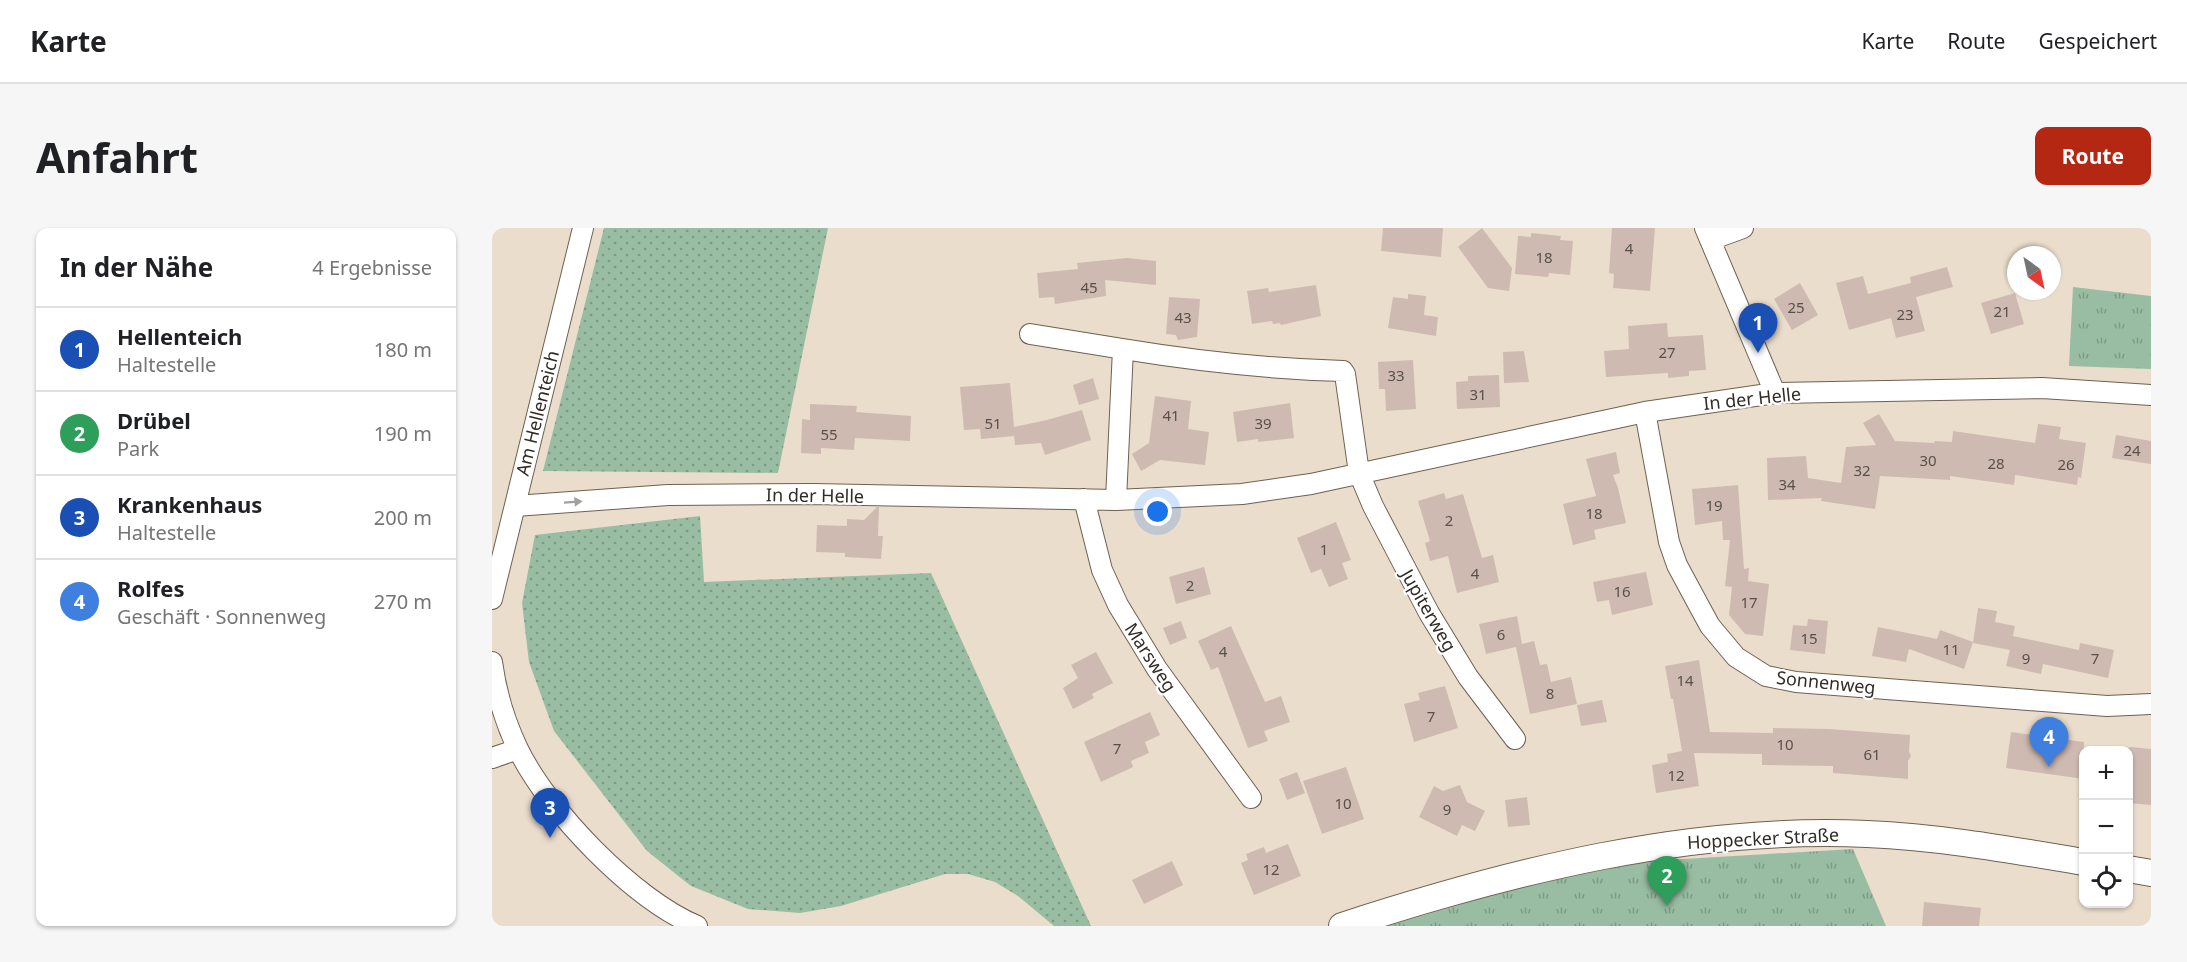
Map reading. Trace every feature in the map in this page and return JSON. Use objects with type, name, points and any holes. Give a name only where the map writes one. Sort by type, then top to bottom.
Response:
[{"type":"street","name":"Am Hellenteich","points":[[492,599],[583,228]]},
{"type":"street","points":[[1743,228],[1707,234],[1775,393]]},
{"type":"street","points":[[1030,334],[1183,359],[1343,371],[1346,377],[1359,473]]},
{"type":"street","points":[[1116,500],[1123,349]]},
{"type":"street","name":"In der Helle","points":[[515,506],[668,495],[813,494],[1116,500],[1242,495],[1288,488],[1645,412],[1775,393],[2042,387],[2151,394]]},
{"type":"street","name":"Sonnenweg","points":[[1645,412],[1672,553],[1710,626],[1736,657],[1755,671],[1779,680],[1796,682],[2107,706],[2151,704]]},
{"type":"street","name":"Jupiterweg","points":[[1359,473],[1372,506],[1429,613],[1468,677],[1515,739]]},
{"type":"street","name":"Marsweg","points":[[1084,499],[1102,570],[1118,605],[1157,669],[1251,798]]},
{"type":"street","points":[[492,662],[498,693],[518,749],[545,791],[570,823],[637,890],[697,926]]},
{"type":"street","points":[[492,758],[518,749]]},
{"type":"street","name":"Hoppecker Straße","points":[[1342,926],[1452,893],[1552,867],[1653,847],[1708,839],[1825,833],[1869,834],[2003,849],[2079,861]]},
{"type":"street","points":[[2133,870],[2151,873]]},
{"type":"green space","points":[[604,228],[828,228],[778,473],[543,471]]},
{"type":"green space","points":[[2073,287],[2151,296],[2151,369],[2069,366]]},
{"type":"green space","points":[[700,516],[704,582],[931,573],[1091,926],[1054,926],[1018,896],[995,882],[968,874],[945,874],[841,906],[800,913],[748,909],[691,886],[647,851],[554,731],[529,662],[522,603],[535,535]]},
{"type":"green space","points":[[1853,849],[1886,926],[1388,926],[1525,885],[1650,861]]},
{"type":"building","points":[[1383,228],[1443,228],[1441,257],[1381,251]]},
{"type":"building","points":[[1482,228],[1512,268],[1509,291],[1488,288],[1458,247]]},
{"type":"building","points":[[1612,228],[1655,228],[1650,291],[1613,288],[1614,274],[1609,273]]},
{"type":"building","points":[[1531,233],[1561,236],[1560,240],[1573,241],[1570,275],[1549,273],[1548,277],[1515,274],[1518,236],[1531,237]]},
{"type":"building","points":[[1127,258],[1156,261],[1156,285],[1105,280],[1106,296],[1055,304],[1054,297],[1039,298],[1037,273],[1078,269],[1077,263]]},
{"type":"building","points":[[1947,267],[1953,287],[1916,297],[1925,331],[1896,338],[1891,318],[1849,330],[1836,283],[1863,276],[1868,294],[1911,283],[1910,277]]},
{"type":"building","points":[[1800,283],[1818,315],[1792,330],[1774,299]]},
{"type":"building","points":[[1316,285],[1321,316],[1281,325],[1280,323],[1273,324],[1272,321],[1252,324],[1247,291],[1268,288],[1269,292]]},
{"type":"building","points":[[1408,294],[1426,296],[1424,315],[1438,317],[1436,336],[1388,328],[1393,297],[1408,299]]},
{"type":"building","points":[[2007,295],[2007,300],[2017,300],[2024,324],[1991,334],[1981,303]]},
{"type":"building","points":[[1169,297],[1200,299],[1197,337],[1178,340],[1176,335],[1166,334]]},
{"type":"building","points":[[1667,323],[1668,337],[1703,335],[1706,370],[1689,371],[1689,376],[1668,378],[1668,373],[1606,377],[1604,351],[1629,349],[1628,326]]},
{"type":"building","points":[[1524,351],[1529,382],[1504,383],[1503,352]]},
{"type":"building","points":[[1413,360],[1416,409],[1386,411],[1385,389],[1379,389],[1378,362]]},
{"type":"building","points":[[1499,375],[1500,407],[1457,409],[1456,382],[1468,381],[1468,376]]},
{"type":"building","points":[[1093,378],[1099,399],[1079,405],[1073,385]]},
{"type":"building","points":[[1010,383],[1014,427],[1082,410],[1091,440],[1045,455],[1041,443],[1015,445],[1014,436],[981,439],[980,429],[964,430],[960,387]]},
{"type":"building","points":[[1155,396],[1191,401],[1188,429],[1209,432],[1205,465],[1160,460],[1141,471],[1132,454],[1149,443]]},
{"type":"building","points":[[1290,403],[1294,438],[1237,442],[1233,412]]},
{"type":"building","points":[[810,404],[857,406],[856,412],[911,416],[910,441],[855,438],[854,450],[821,448],[821,454],[801,453],[802,419],[810,420]]},
{"type":"building","points":[[1879,414],[1895,441],[1952,442],[1953,431],[2035,443],[2038,424],[2061,427],[2059,439],[2086,443],[2081,478],[2078,477],[2077,485],[2015,475],[2014,485],[1950,476],[1950,480],[1880,476],[1875,509],[1821,501],[1822,498],[1768,500],[1767,458],[1806,456],[1808,478],[1841,483],[1846,447],[1876,445],[1863,423]]},
{"type":"building","points":[[2116,435],[2151,441],[2151,464],[2112,458]]},
{"type":"building","points":[[1616,452],[1620,473],[1613,475],[1626,523],[1594,530],[1596,539],[1573,545],[1563,504],[1596,496],[1586,459]]},
{"type":"building","points":[[1738,485],[1744,569],[1749,568],[1748,581],[1769,584],[1763,636],[1745,634],[1729,615],[1732,587],[1725,586],[1730,540],[1723,540],[1722,521],[1695,525],[1692,489]]},
{"type":"building","points":[[1444,493],[1446,499],[1463,494],[1482,558],[1493,555],[1499,582],[1457,593],[1448,556],[1430,561],[1425,543],[1430,541],[1418,501]]},
{"type":"building","points":[[879,507],[878,536],[883,536],[881,559],[845,557],[845,553],[816,552],[817,525],[847,526],[847,519],[864,520]]},
{"type":"building","points":[[1336,522],[1351,560],[1342,563],[1348,579],[1329,587],[1321,569],[1311,573],[1297,538]]},
{"type":"building","points":[[1204,567],[1211,594],[1176,604],[1169,577]]},
{"type":"building","points":[[1646,572],[1653,605],[1612,615],[1609,600],[1597,602],[1593,582]]},
{"type":"building","points":[[1978,608],[1997,611],[1995,622],[2015,626],[2013,636],[2079,650],[2080,643],[2114,650],[2108,678],[2043,664],[2041,674],[2006,666],[2010,650],[1973,643]]},
{"type":"building","points":[[1517,616],[1522,644],[1534,641],[1540,665],[1547,664],[1551,682],[1571,677],[1577,704],[1530,714],[1516,647],[1486,654],[1479,624]]},
{"type":"building","points":[[1808,619],[1828,621],[1825,654],[1790,650],[1793,625],[1807,626]]},
{"type":"building","points":[[1181,621],[1187,638],[1170,645],[1163,628]]},
{"type":"building","points":[[1231,626],[1265,702],[1281,696],[1290,722],[1264,731],[1268,741],[1248,748],[1218,667],[1211,670],[1198,641]]},
{"type":"building","points":[[1878,627],[1937,639],[1940,630],[1973,642],[1964,669],[1909,649],[1906,662],[1872,656]]},
{"type":"building","points":[[1096,652],[1113,683],[1092,694],[1094,698],[1073,709],[1063,688],[1078,678],[1071,665]]},
{"type":"building","points":[[1699,660],[1710,732],[1773,733],[1773,728],[1829,729],[1910,735],[1909,752],[1911,756],[1908,761],[1908,779],[1833,773],[1833,766],[1762,765],[1762,754],[1694,753],[1699,786],[1656,793],[1652,765],[1668,762],[1667,754],[1682,751],[1665,666]]},
{"type":"building","points":[[1445,686],[1458,728],[1414,742],[1404,704],[1420,700],[1418,693]]},
{"type":"building","points":[[1602,700],[1607,722],[1581,726],[1577,705]]},
{"type":"building","points":[[1150,712],[1160,735],[1145,742],[1149,753],[1131,761],[1133,767],[1101,782],[1084,742]]},
{"type":"building","points":[[2011,732],[2084,742],[2084,746],[2079,746],[2079,778],[2006,768]]},
{"type":"building","points":[[2133,747],[2151,749],[2151,805],[2133,803]]},
{"type":"building","points":[[1346,767],[1364,819],[1322,834],[1303,781]]},
{"type":"building","points":[[1297,772],[1305,793],[1287,800],[1279,779]]},
{"type":"building","points":[[1460,785],[1467,802],[1485,811],[1475,831],[1462,825],[1457,836],[1419,817],[1434,786],[1443,791]]},
{"type":"building","points":[[1527,797],[1530,825],[1508,827],[1505,800]]},
{"type":"building","points":[[1288,844],[1301,876],[1254,895],[1241,863],[1248,860],[1246,854],[1264,847],[1266,853]]},
{"type":"building","points":[[1172,861],[1183,885],[1144,904],[1132,880]]},
{"type":"building","points":[[1924,902],[1981,908],[1979,926],[1922,926]]},
{"type":"place","name":"Hellenteich","points":[[1758,353]]},
{"type":"place","name":"Rolfes","points":[[2049,767]]},
{"type":"place","name":"Krankenhaus","points":[[550,838]]},
{"type":"place","name":"Drübel","points":[[1667,906]]}]
